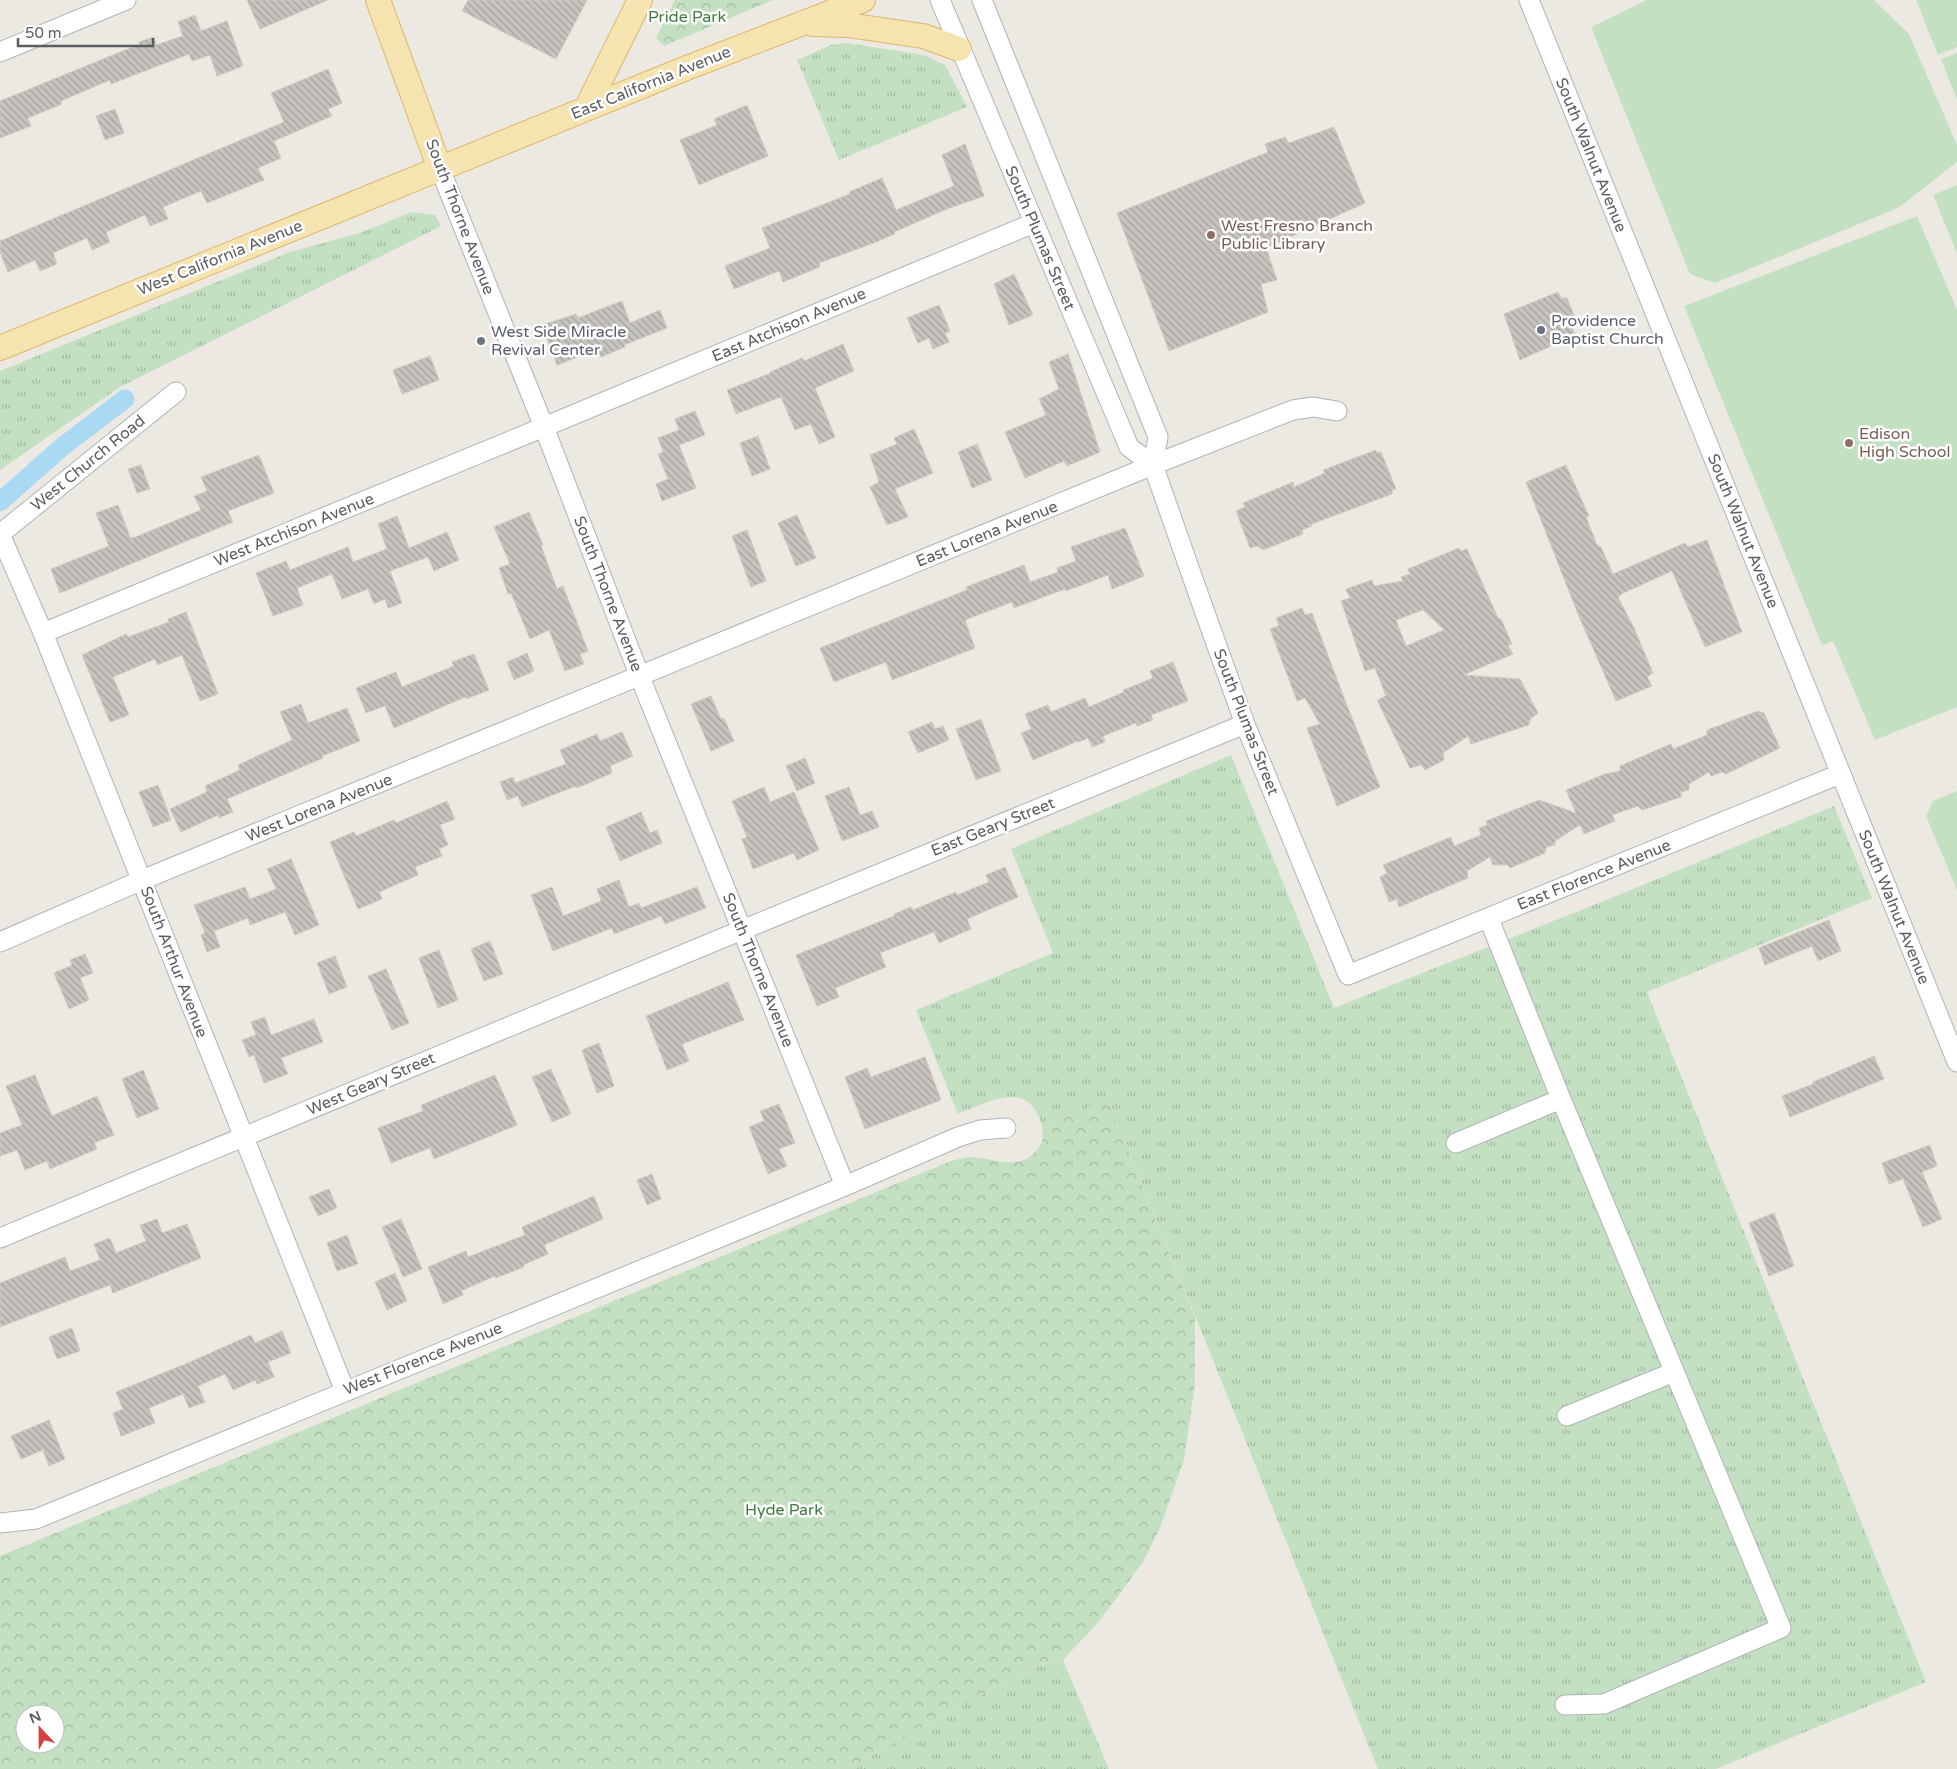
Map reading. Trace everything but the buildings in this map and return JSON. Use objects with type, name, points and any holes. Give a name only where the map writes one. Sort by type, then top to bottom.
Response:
[{"type":"main road","name":"South Thorne Avenue","points":[[378,0],[440,169]]},
{"type":"main road","points":[[586,109],[640,0]]},
{"type":"main road","name":"East California Avenue","points":[[440,169],[586,109],[863,0]]},
{"type":"main road","points":[[801,24],[848,25],[923,36],[959,48]]},
{"type":"main road","name":"West California Avenue","points":[[0,348],[440,169]]},
{"type":"street","points":[[0,52],[126,0]]},
{"type":"street","name":"South Plumas Street","points":[[940,0],[1129,447],[1154,465]]},
{"type":"street","name":"South Plumas Street","points":[[982,0],[1158,437],[1154,465],[1245,724],[1348,976]]},
{"type":"street","name":"South Walnut Avenue","points":[[1529,0],[1957,1062]]},
{"type":"street","name":"South Thorne Avenue","points":[[440,169],[544,427],[640,677],[845,1186]]},
{"type":"street","name":"East Atchison Avenue","points":[[544,427],[1034,223]]},
{"type":"street","name":"West Church Road","points":[[0,534],[176,392]]},
{"type":"street","name":"East Lorena Avenue","points":[[640,677],[1292,410],[1313,407],[1337,411]]},
{"type":"street","name":"West Atchison Avenue","points":[[43,633],[544,427]]},
{"type":"street","name":"South Arthur Avenue","points":[[0,534],[43,633],[345,1391]]},
{"type":"street","name":"West Lorena Avenue","points":[[0,942],[142,880],[640,677]]},
{"type":"street","name":"East Geary Street","points":[[742,930],[1245,724]]},
{"type":"street","name":"East Florence Avenue","points":[[1348,976],[1840,774]]},
{"type":"street","points":[[1489,919],[1561,1099],[1780,1628],[1604,1704],[1566,1705]]},
{"type":"street","name":"West Geary Street","points":[[0,1238],[742,930]]},
{"type":"street","points":[[1456,1143],[1561,1099]]},
{"type":"street","points":[[845,1186],[958,1137],[980,1130],[1006,1128]]},
{"type":"street","name":"West Florence Avenue","points":[[0,1524],[36,1519],[845,1186]]},
{"type":"street","points":[[1567,1416],[1674,1372]]},
{"type":"green space","name":"Pride Park","points":[[675,0],[773,0],[664,46],[656,38]]},
{"type":"green space","points":[[1647,0],[1874,0],[1909,34],[1957,145],[1957,162],[1898,208],[1715,283],[1690,274],[1591,27]]},
{"type":"green space","points":[[1916,0],[1957,0],[1957,47],[1938,55]]},
{"type":"green space","points":[[846,43],[924,55],[945,65],[967,107],[839,160],[797,60],[831,45]]},
{"type":"green space","points":[[1957,53],[1957,100],[1941,59]]},
{"type":"green space","points":[[1957,185],[1957,253],[1933,195]]},
{"type":"green space","points":[[412,212],[435,215],[441,226],[120,387],[0,470],[0,371],[290,252],[360,233]]},
{"type":"green space","points":[[1917,216],[1957,310],[1957,707],[1875,740],[1833,641],[1822,645],[1684,306]]},
{"type":"green space","points":[[1231,755],[1334,1008],[1609,899],[1834,806],[1872,898],[1647,992],[1926,1682],[1716,1769],[1378,1769],[1108,1100],[1042,1126],[1036,1111],[1028,1102],[1018,1098],[995,1099],[958,1114],[916,1010],[1053,953],[1011,849]]},
{"type":"green space","points":[[1957,791],[1957,890],[1926,816],[1933,801]]},
{"type":"green space","name":"Hyde Park","points":[[1108,1100],[1195,1317],[1195,1384],[1184,1460],[1160,1528],[1143,1562],[1101,1619],[1063,1660],[1037,1665],[852,1766],[836,1769],[0,1769],[0,1556],[951,1161],[970,1157],[1013,1163],[1021,1161],[1036,1151],[1043,1137],[1042,1126]]},
{"type":"green space","points":[[1063,1660],[1109,1769],[836,1769],[852,1766],[1037,1665]]},
{"type":"waterway","points":[[0,502],[62,447],[125,399]]},
{"type":"place","name":"West Fresno Branch Public Library","points":[[1211,235]]},
{"type":"place","name":"Providence Baptist Church","points":[[1541,330]]},
{"type":"place","name":"West Side Miracle Revival Center","points":[[481,341]]},
{"type":"place","name":"Edison High School","points":[[1849,443]]}]
